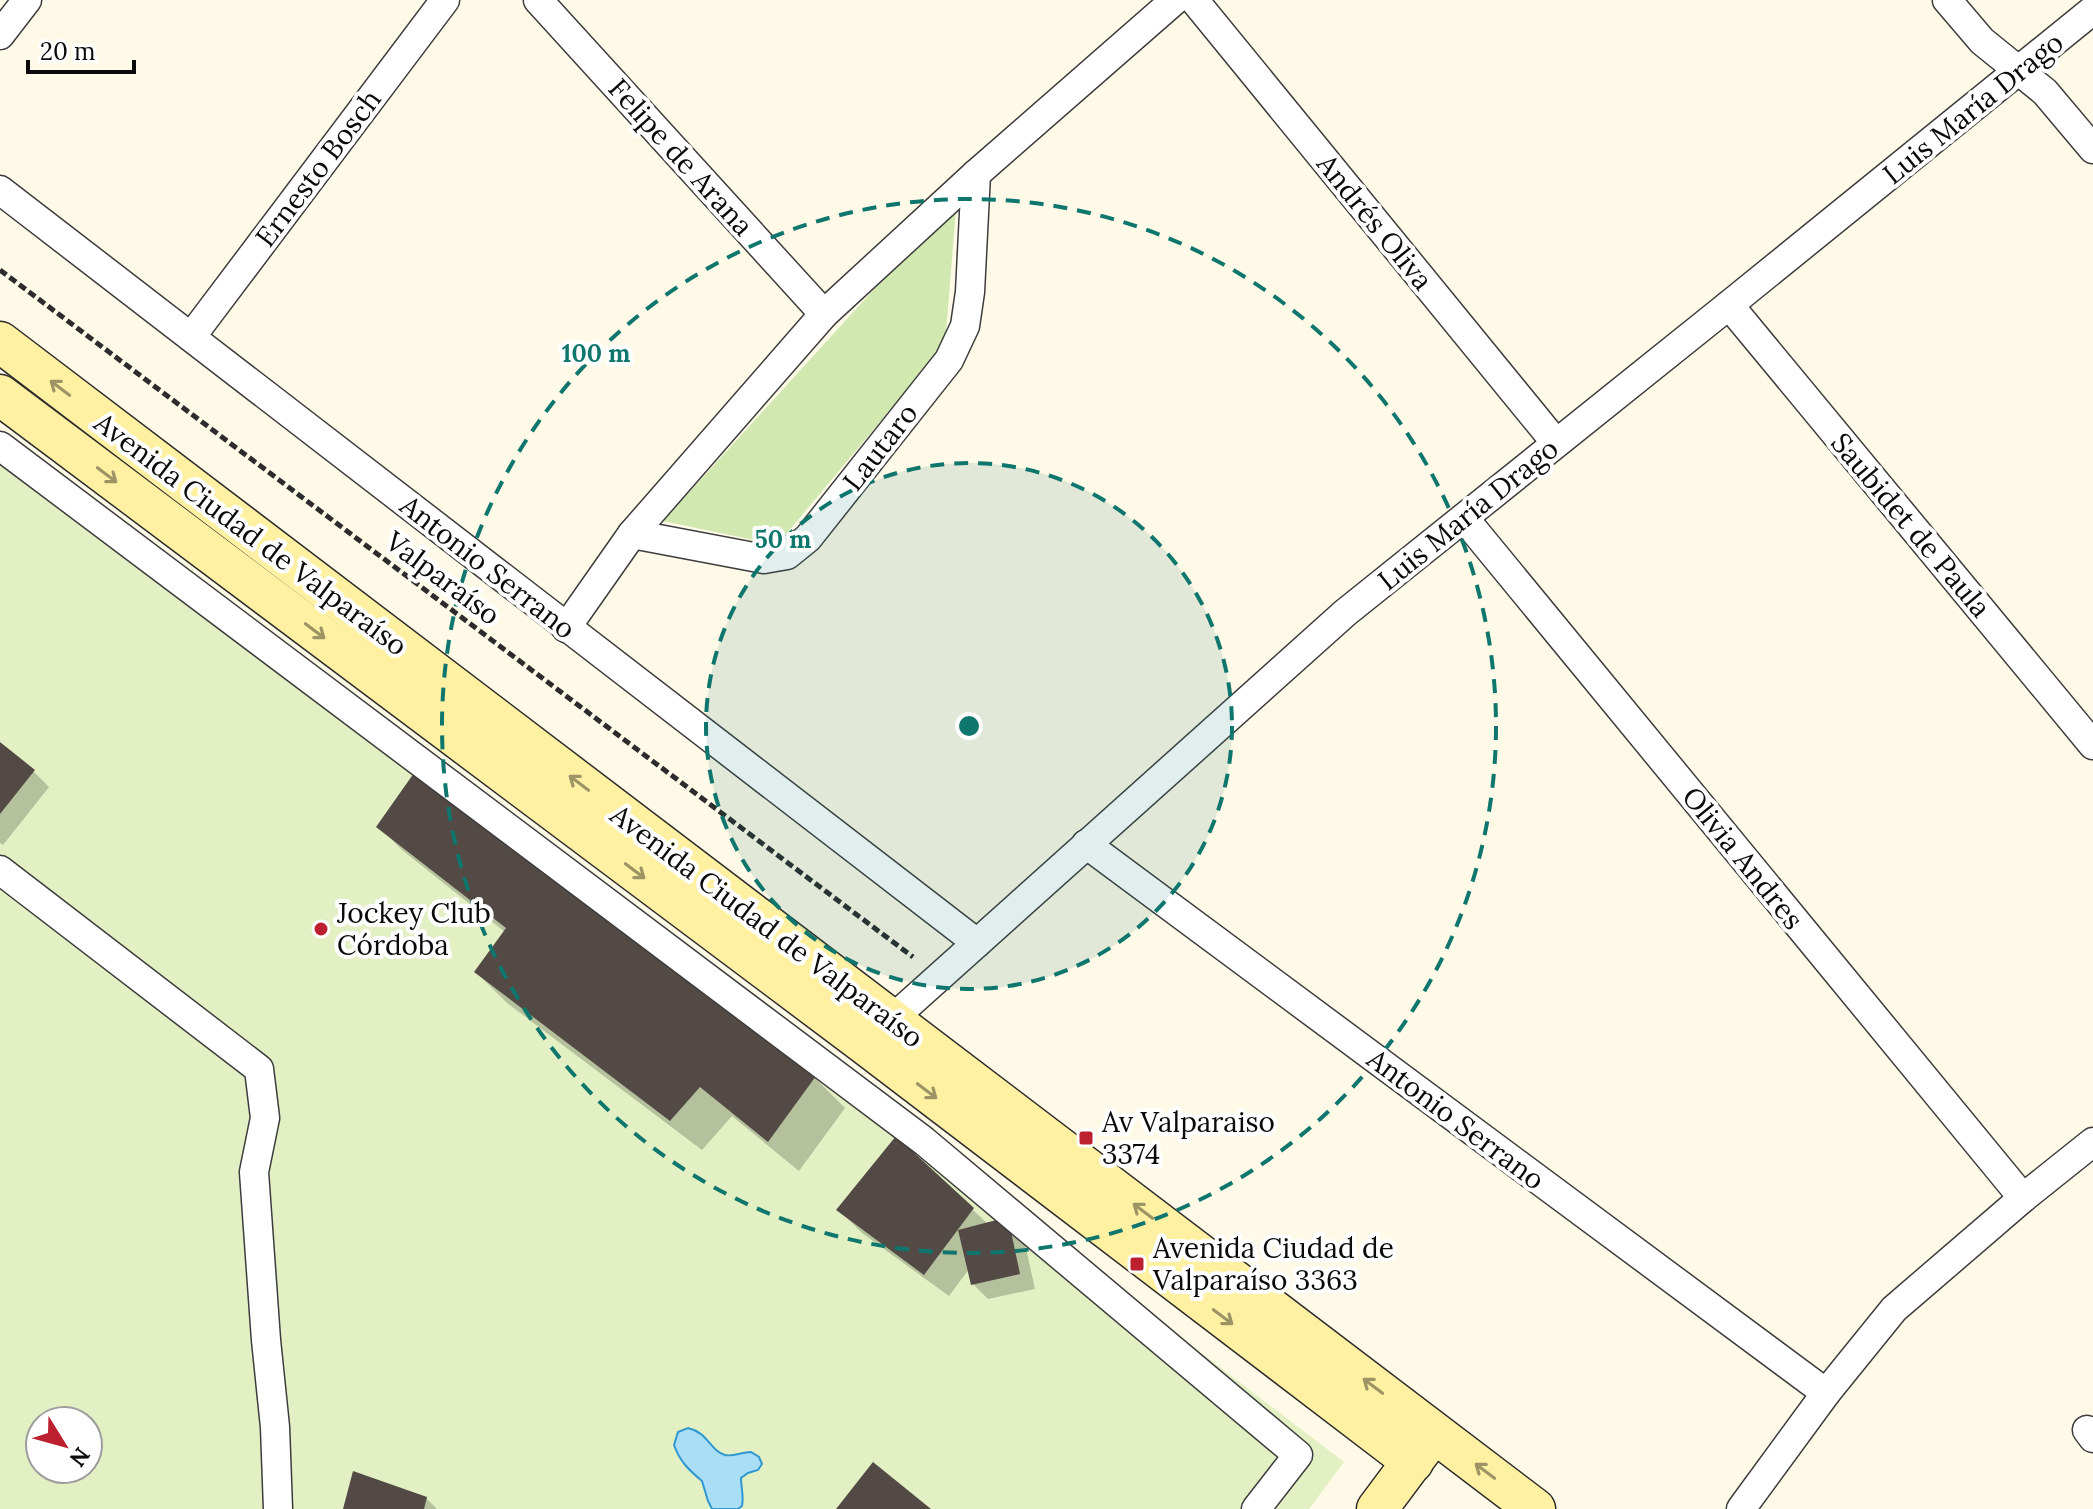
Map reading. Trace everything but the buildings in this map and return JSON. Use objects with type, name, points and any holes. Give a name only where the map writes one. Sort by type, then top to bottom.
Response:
[{"type":"main road","name":"Avenida Ciudad de Valparaíso","points":[[0,342],[878,1032],[1424,1447],[1535,1509]]},
{"type":"main road","name":"Avenida Ciudad de Valparaíso","points":[[0,395],[878,1032]]},
{"type":"main road","points":[[1377,1509],[1424,1447]]},
{"type":"street","points":[[0,35],[27,0]]},
{"type":"street","name":"Ernesto Bosch","points":[[191,337],[445,0]]},
{"type":"street","name":"Felipe de Arana","points":[[538,0],[824,314]]},
{"type":"street","points":[[566,628],[632,534],[824,314],[976,174],[1175,0]]},
{"type":"street","name":"Andrés Oliva","points":[[1194,0],[1556,443]]},
{"type":"street","points":[[1947,0],[1982,41],[2045,92],[2093,149]]},
{"type":"street","name":"Luis María Drago","points":[[878,1032],[1345,613],[2093,10]]},
{"type":"street","name":"Lautaro","points":[[632,534],[764,559],[787,555],[808,538],[949,360],[965,326],[970,292],[976,174]]},
{"type":"street","name":"Antonio Serrano","points":[[0,190],[977,943]]},
{"type":"street","name":"Saubidet de Paula","points":[[1729,305],[2093,745]]},
{"type":"street","points":[[0,446],[924,1141],[1298,1455],[1256,1509]]},
{"type":"street","name":"Olivia Andres","points":[[1464,518],[2023,1198]]},
{"type":"street","name":"Antonio Serrano","points":[[1086,844],[1826,1393]]},
{"type":"street","points":[[0,870],[259,1069],[265,1118],[254,1172],[275,1427],[278,1509]]},
{"type":"street","points":[[1741,1509],[1826,1393],[1894,1309],[2093,1142]]},
{"type":"path","name":"Valparaíso","points":[[0,270],[940,977]]},
{"type":"green space","points":[[957,198],[945,344],[777,545],[663,521]]},
{"type":"green space","name":"Jockey Club Córdoba","points":[[0,445],[924,1141],[1344,1462],[1309,1509],[0,1509]]},
{"type":"water","points":[[688,1428],[695,1430],[720,1453],[751,1452],[759,1457],[762,1464],[758,1470],[741,1478],[743,1502],[738,1509],[712,1509],[702,1481],[679,1456],[674,1445],[678,1432]]},
{"type":"place","name":"Jockey Club Córdoba","points":[[321,929]]},
{"type":"place","name":"Av Valparaiso 3374","points":[[1086,1138]]},
{"type":"place","name":"Avenida Ciudad de Valparaíso 3363","points":[[1137,1264]]}]
